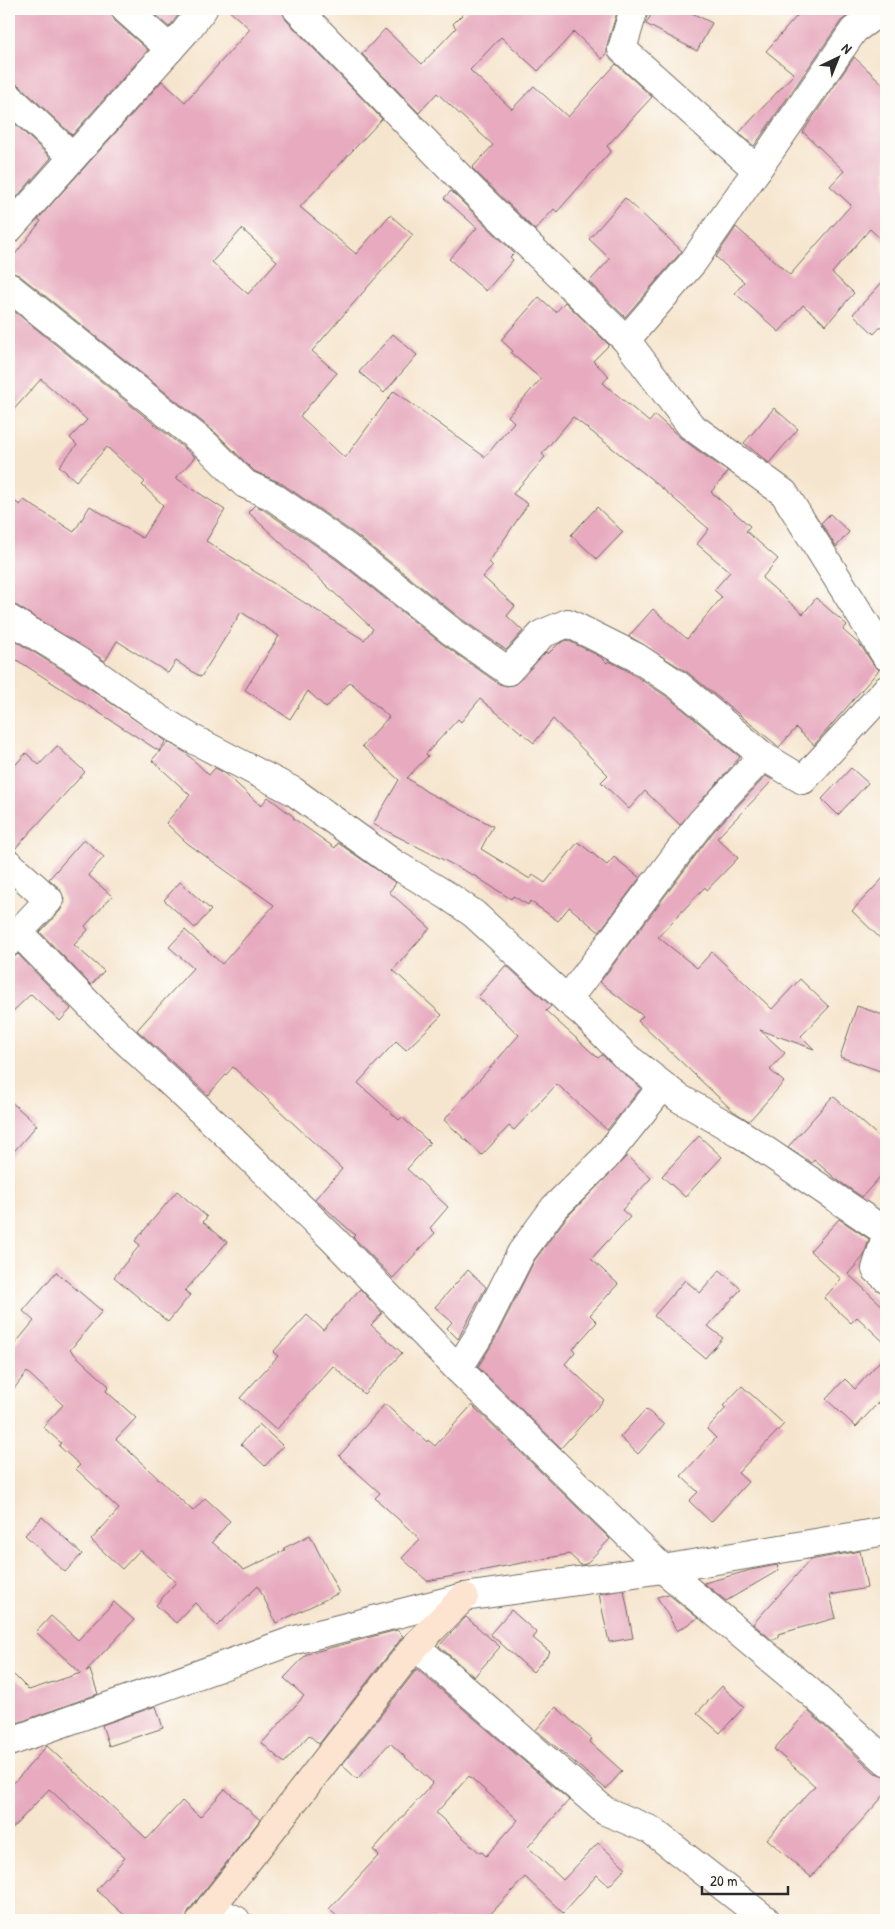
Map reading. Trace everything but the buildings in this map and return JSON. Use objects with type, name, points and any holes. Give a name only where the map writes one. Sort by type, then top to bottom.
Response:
[{"type":"street","points":[[125,9],[170,49]]},
{"type":"street","points":[[13,216],[74,157],[203,9]]},
{"type":"street","points":[[297,9],[472,190],[626,340],[690,426],[784,493],[886,656]]},
{"type":"street","points":[[634,9],[622,49],[757,170]]},
{"type":"street","points":[[626,340],[693,262],[854,30],[883,9]]},
{"type":"street","points":[[9,97],[74,157]]},
{"type":"street","points":[[9,287],[206,445],[245,484],[272,496],[346,547],[451,631],[508,671],[542,634],[568,623],[636,657],[678,685],[763,756],[803,780],[886,690]]},
{"type":"street","points":[[9,619],[78,661],[174,728],[293,791],[394,862],[474,914],[584,1014],[624,1055],[662,1087],[738,1132],[886,1232]]},
{"type":"street","points":[[567,1000],[702,821],[763,756]]},
{"type":"street","points":[[9,864],[49,900],[14,937],[225,1133],[334,1240],[458,1369],[663,1569],[809,1691],[886,1761]]},
{"type":"street","points":[[458,1369],[480,1334],[521,1253],[554,1208],[605,1158],[662,1087]]},
{"type":"street","points":[[886,1237],[876,1269],[886,1278]]},
{"type":"street","points":[[11,1739],[295,1640],[464,1597],[663,1569],[886,1531]]},
{"type":"street","points":[[236,1920],[205,1914],[415,1646],[464,1597]]},
{"type":"street","points":[[415,1646],[605,1811],[651,1830],[766,1920]]}]
